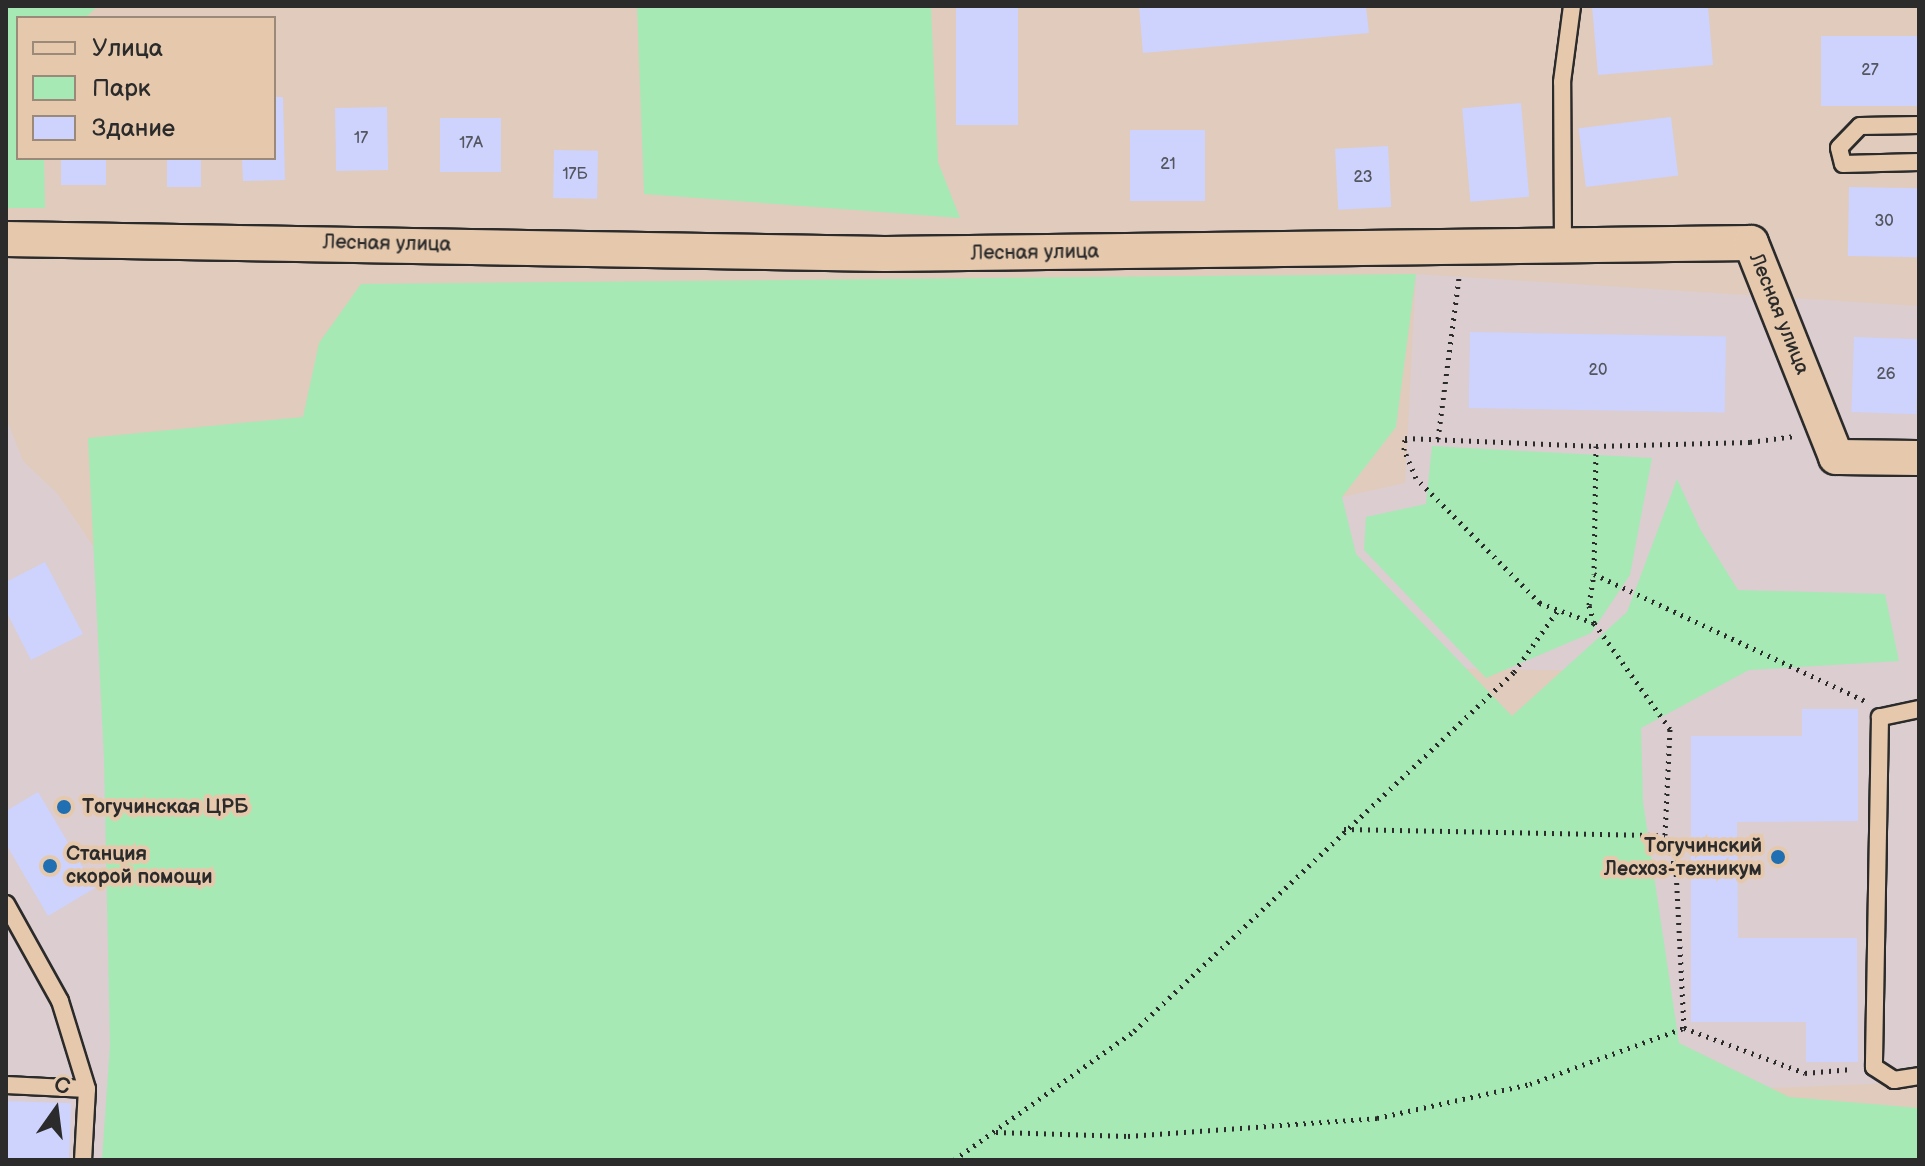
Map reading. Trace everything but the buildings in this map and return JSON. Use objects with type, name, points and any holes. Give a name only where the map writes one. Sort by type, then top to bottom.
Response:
[{"type":"street","name":"Лесная улица","points":[[6,239],[885,254],[1751,243],[1836,457],[1919,458]]},
{"type":"lane","points":[[1563,246],[1562,82],[1572,6]]},
{"type":"lane","points":[[1919,125],[1860,126],[1839,148],[1843,164],[1919,162]]},
{"type":"lane","points":[[1919,709],[1880,717],[1874,1067],[1894,1080],[1919,1076]]},
{"type":"lane","points":[[6,904],[60,1001],[87,1089],[83,1160]]},
{"type":"lane","points":[[6,1085],[87,1089]]},
{"type":"path","points":[[1438,439],[1463,247]]},
{"type":"path","points":[[1594,623],[1540,603],[1416,478],[1404,450],[1405,438],[1596,446],[1750,442],[1826,431]]},
{"type":"path","points":[[1596,446],[1594,574],[1589,605],[1594,623],[1670,729],[1665,835],[1676,870],[1684,1028]]},
{"type":"path","points":[[1594,574],[1863,697],[1880,717]]},
{"type":"path","points":[[954,1160],[1134,1031],[1344,829],[1514,672],[1558,610]]},
{"type":"path","points":[[1344,829],[1665,835]]},
{"type":"path","points":[[996,1132],[1128,1136],[1377,1118],[1530,1084],[1684,1028],[1805,1073],[1874,1067]]},
{"type":"shaded area","name":"Тогучинский Лесхоз-техникум","points":[[1416,274],[1919,306],[1919,1082],[1770,1088],[1679,1043],[1594,671],[1421,668],[1338,566],[1342,497],[1405,483]]},
{"type":"shaded area","name":"Тогучинская ЦРБ","points":[[6,417],[23,461],[58,494],[114,577],[126,1160],[6,1160]]},
{"type":"green space","points":[[6,6],[98,6],[87,16],[16,16],[16,160],[44,160],[45,208],[6,208]]},
{"type":"green space","points":[[637,6],[931,6],[938,162],[960,218],[644,194]]},
{"type":"green space","points":[[1416,274],[1396,427],[1342,497],[1356,554],[1512,716],[1627,612],[1677,479],[1700,529],[1738,590],[1885,594],[1899,661],[1749,670],[1641,728],[1643,802],[1679,1043],[1789,1097],[1919,1108],[1919,1160],[102,1160],[110,1045],[104,759],[88,438],[303,417],[319,343],[361,284]]},
{"type":"green space","points":[[1432,446],[1652,458],[1630,575],[1591,633],[1486,678],[1364,550],[1366,517],[1426,504]]},
{"type":"place","name":"Тогучинская ЦРБ","points":[[64,807]]},
{"type":"place","name":"Тогучинский Лесхоз-техникум","points":[[1778,857]]},
{"type":"place","name":"Станция скорой помощи","points":[[50,866]]}]
